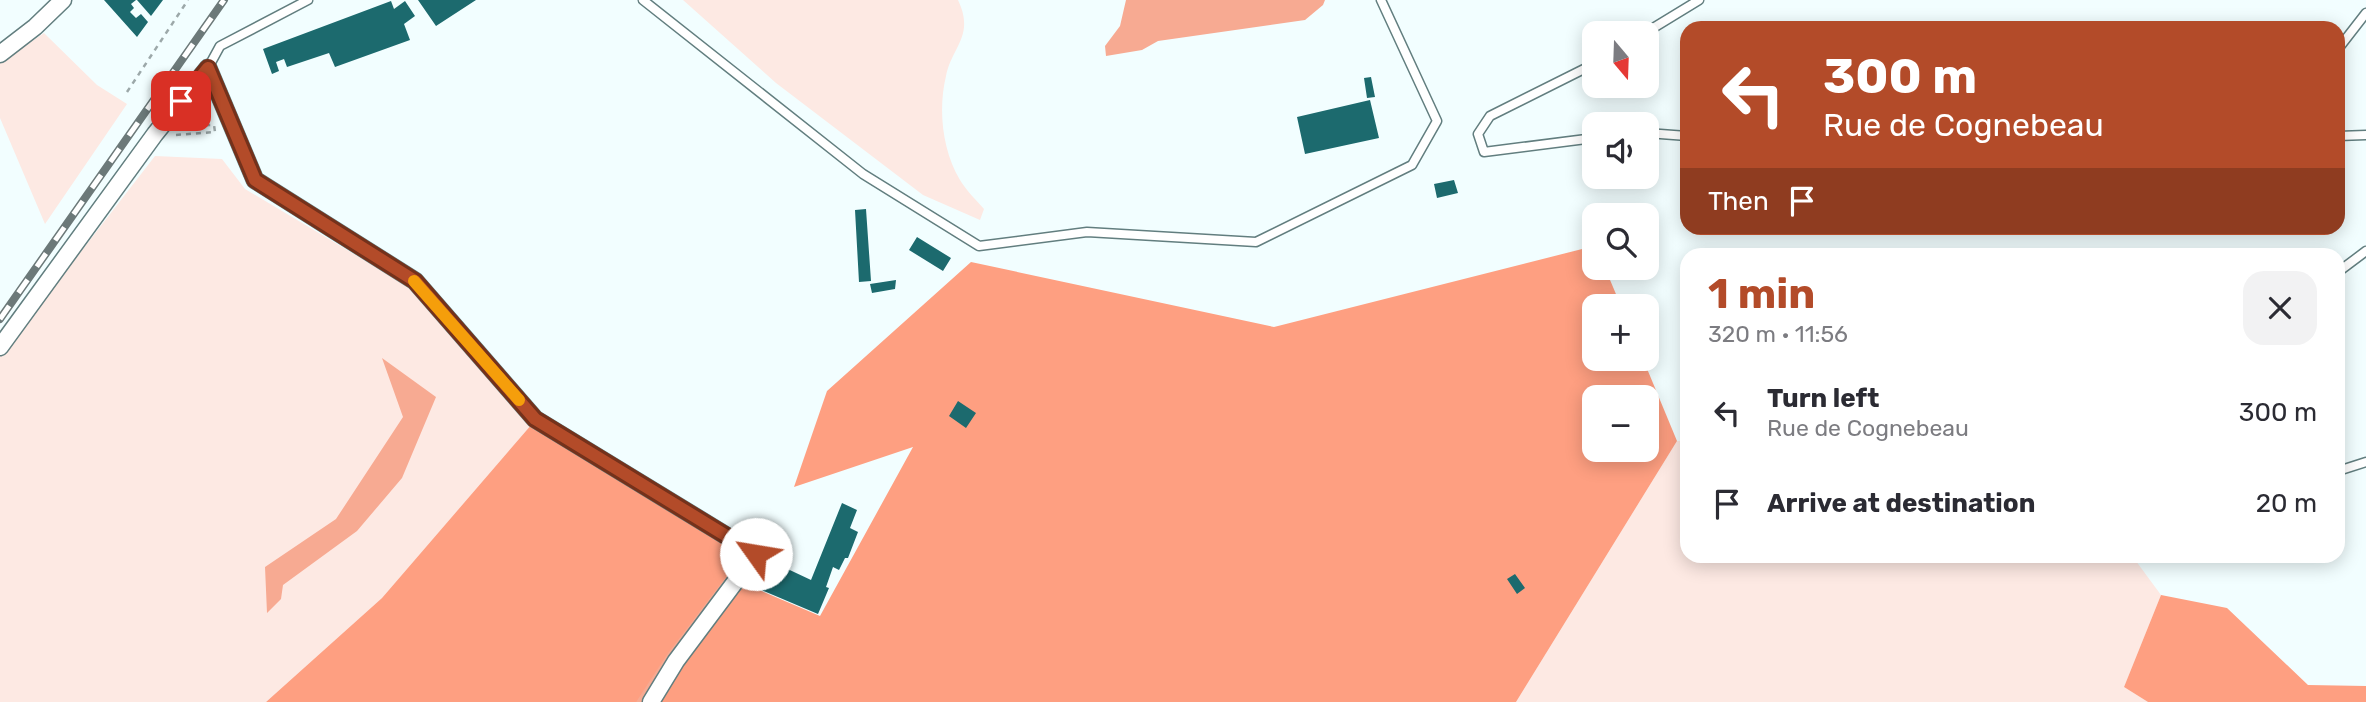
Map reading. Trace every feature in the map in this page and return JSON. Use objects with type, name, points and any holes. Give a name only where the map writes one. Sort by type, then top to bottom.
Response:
[{"type":"street","points":[[0,54],[35,27],[62,0]]},
{"type":"street","points":[[0,347],[155,134],[208,68],[255,180],[415,281],[535,419],[756,554],[676,661],[651,702]]},
{"type":"lane","points":[[208,68],[220,46],[308,0]]},
{"type":"lane","points":[[643,0],[863,174],[979,246],[1087,232],[1256,242],[1412,165],[1437,121],[1381,0]]},
{"type":"lane","points":[[1659,24],[1699,0]]},
{"type":"lane","points":[[2345,40],[2366,13]]},
{"type":"lane","points":[[1582,70],[1490,116],[1478,134],[1484,152],[1582,140]]},
{"type":"lane","points":[[1659,134],[1680,135]]},
{"type":"lane","points":[[2345,136],[2366,135]]},
{"type":"lane","points":[[2345,267],[2366,251]]},
{"type":"lane","points":[[2345,469],[2366,462]]},
{"type":"path","points":[[127,92],[188,0]]},
{"type":"path","points":[[155,134],[215,132],[214,125],[177,126]]},
{"type":"shaded area","points":[[683,0],[958,0],[963,12],[963,32],[946,76],[942,102],[943,129],[949,156],[960,180],[984,209],[980,220],[923,195],[776,83]]},
{"type":"shaded area","points":[[1126,0],[1325,0],[1323,5],[1305,20],[1158,41],[1142,50],[1106,56],[1105,46],[1120,26]]},
{"type":"shaded area","points":[[44,33],[97,85],[127,104],[45,224],[0,118],[0,63]]},
{"type":"shaded area","points":[[155,156],[222,159],[245,189],[411,288],[532,424],[382,598],[266,702],[0,702],[0,356]]},
{"type":"shaded area","points":[[1582,249],[1582,280],[1610,280],[1616,294],[1582,294],[1582,371],[1648,371],[1654,385],[1582,385],[1582,462],[1659,462],[1659,398],[1677,441],[1516,702],[266,702],[382,598],[532,424],[736,550],[745,584],[820,616],[913,447],[794,487],[827,391],[971,262],[1274,327]]},
{"type":"shaded area","points":[[382,358],[436,397],[402,478],[357,531],[283,585],[281,599],[267,613],[265,567],[336,519],[403,417]]},
{"type":"shaded area","points":[[1677,441],[1680,441],[1680,563],[2137,563],[2161,595],[2124,687],[2148,702],[1516,702]]},
{"type":"shaded area","points":[[2161,595],[2227,608],[2308,685],[2366,686],[2366,702],[2148,702],[2124,687]]},
{"type":"building","points":[[104,0],[136,0],[131,4],[134,8],[130,12],[136,18],[141,14],[148,22],[137,37]]},
{"type":"building","points":[[137,0],[163,0],[151,16]]},
{"type":"building","points":[[418,0],[476,0],[436,26]]},
{"type":"building","points":[[391,1],[394,9],[405,1],[415,16],[404,24],[410,40],[335,67],[329,53],[287,67],[284,59],[276,62],[279,71],[272,74],[263,49]]},
{"type":"building","points":[[1371,77],[1375,97],[1367,98],[1364,78]]},
{"type":"building","points":[[1370,100],[1379,138],[1305,154],[1297,117]]},
{"type":"building","points":[[1454,180],[1458,193],[1437,198],[1434,184]]},
{"type":"building","points":[[866,209],[871,281],[859,282],[855,210]]},
{"type":"building","points":[[917,237],[951,258],[943,271],[909,250]]},
{"type":"building","points":[[896,280],[895,289],[872,293],[870,284]]},
{"type":"building","points":[[958,401],[976,413],[966,428],[949,416]]},
{"type":"building","points":[[842,503],[857,510],[850,528],[858,532],[848,558],[845,558],[839,570],[833,567],[826,587],[829,588],[818,614],[757,588],[767,566],[777,564],[811,580]]},
{"type":"building","points":[[1515,574],[1525,588],[1517,594],[1507,579]]},
{"type":"waterway","points":[[639,702],[669,656],[738,565]]},
{"type":"railway","points":[[0,319],[224,0]]},
{"type":"slow traffic","points":[[414,281],[519,400]]},
{"type":"route","points":[[181,101],[208,68],[255,180],[415,281],[535,419],[756,554]]}]
